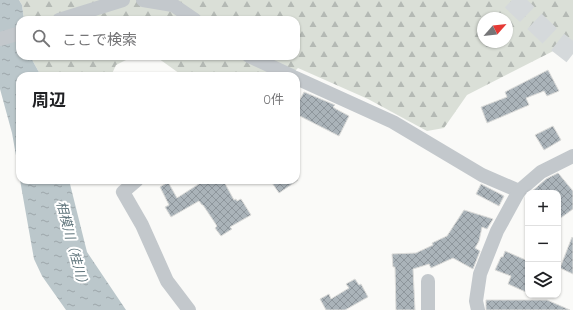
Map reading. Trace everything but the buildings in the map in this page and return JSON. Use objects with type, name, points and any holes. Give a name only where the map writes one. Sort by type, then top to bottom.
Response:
[{"type":"street","points":[[143,0],[174,5],[189,16]]},
{"type":"street","points":[[72,16],[117,2]]},
{"type":"street","points":[[0,39],[16,34]]},
{"type":"street","points":[[258,60],[283,72]]},
{"type":"street","points":[[300,80],[393,122],[482,175],[519,191]]},
{"type":"street","points":[[478,310],[476,301],[480,274],[497,231],[519,191],[541,172],[573,156]]},
{"type":"street","points":[[132,184],[123,192],[142,225],[167,281],[189,310]]},
{"type":"street","points":[[428,281],[428,310]]},
{"type":"green space","points":[[19,0],[573,0],[573,41],[467,95],[444,128],[427,131],[368,99],[298,68],[294,72],[177,72],[161,60],[300,60],[300,16],[23,16],[22,5]]},
{"type":"green space","points":[[32,60],[126,60],[116,65],[113,72],[39,72]]},
{"type":"water","points":[[0,0],[19,0],[22,5],[23,16],[16,16],[16,60],[32,60],[39,72],[16,72],[16,156],[12,133],[0,89]]},
{"type":"water","name":"相模川（桂川）","points":[[21,184],[70,184],[87,252],[126,310],[66,310],[42,276],[34,259]]},
{"type":"tunnel","points":[[512,0],[550,36],[573,54]]}]
